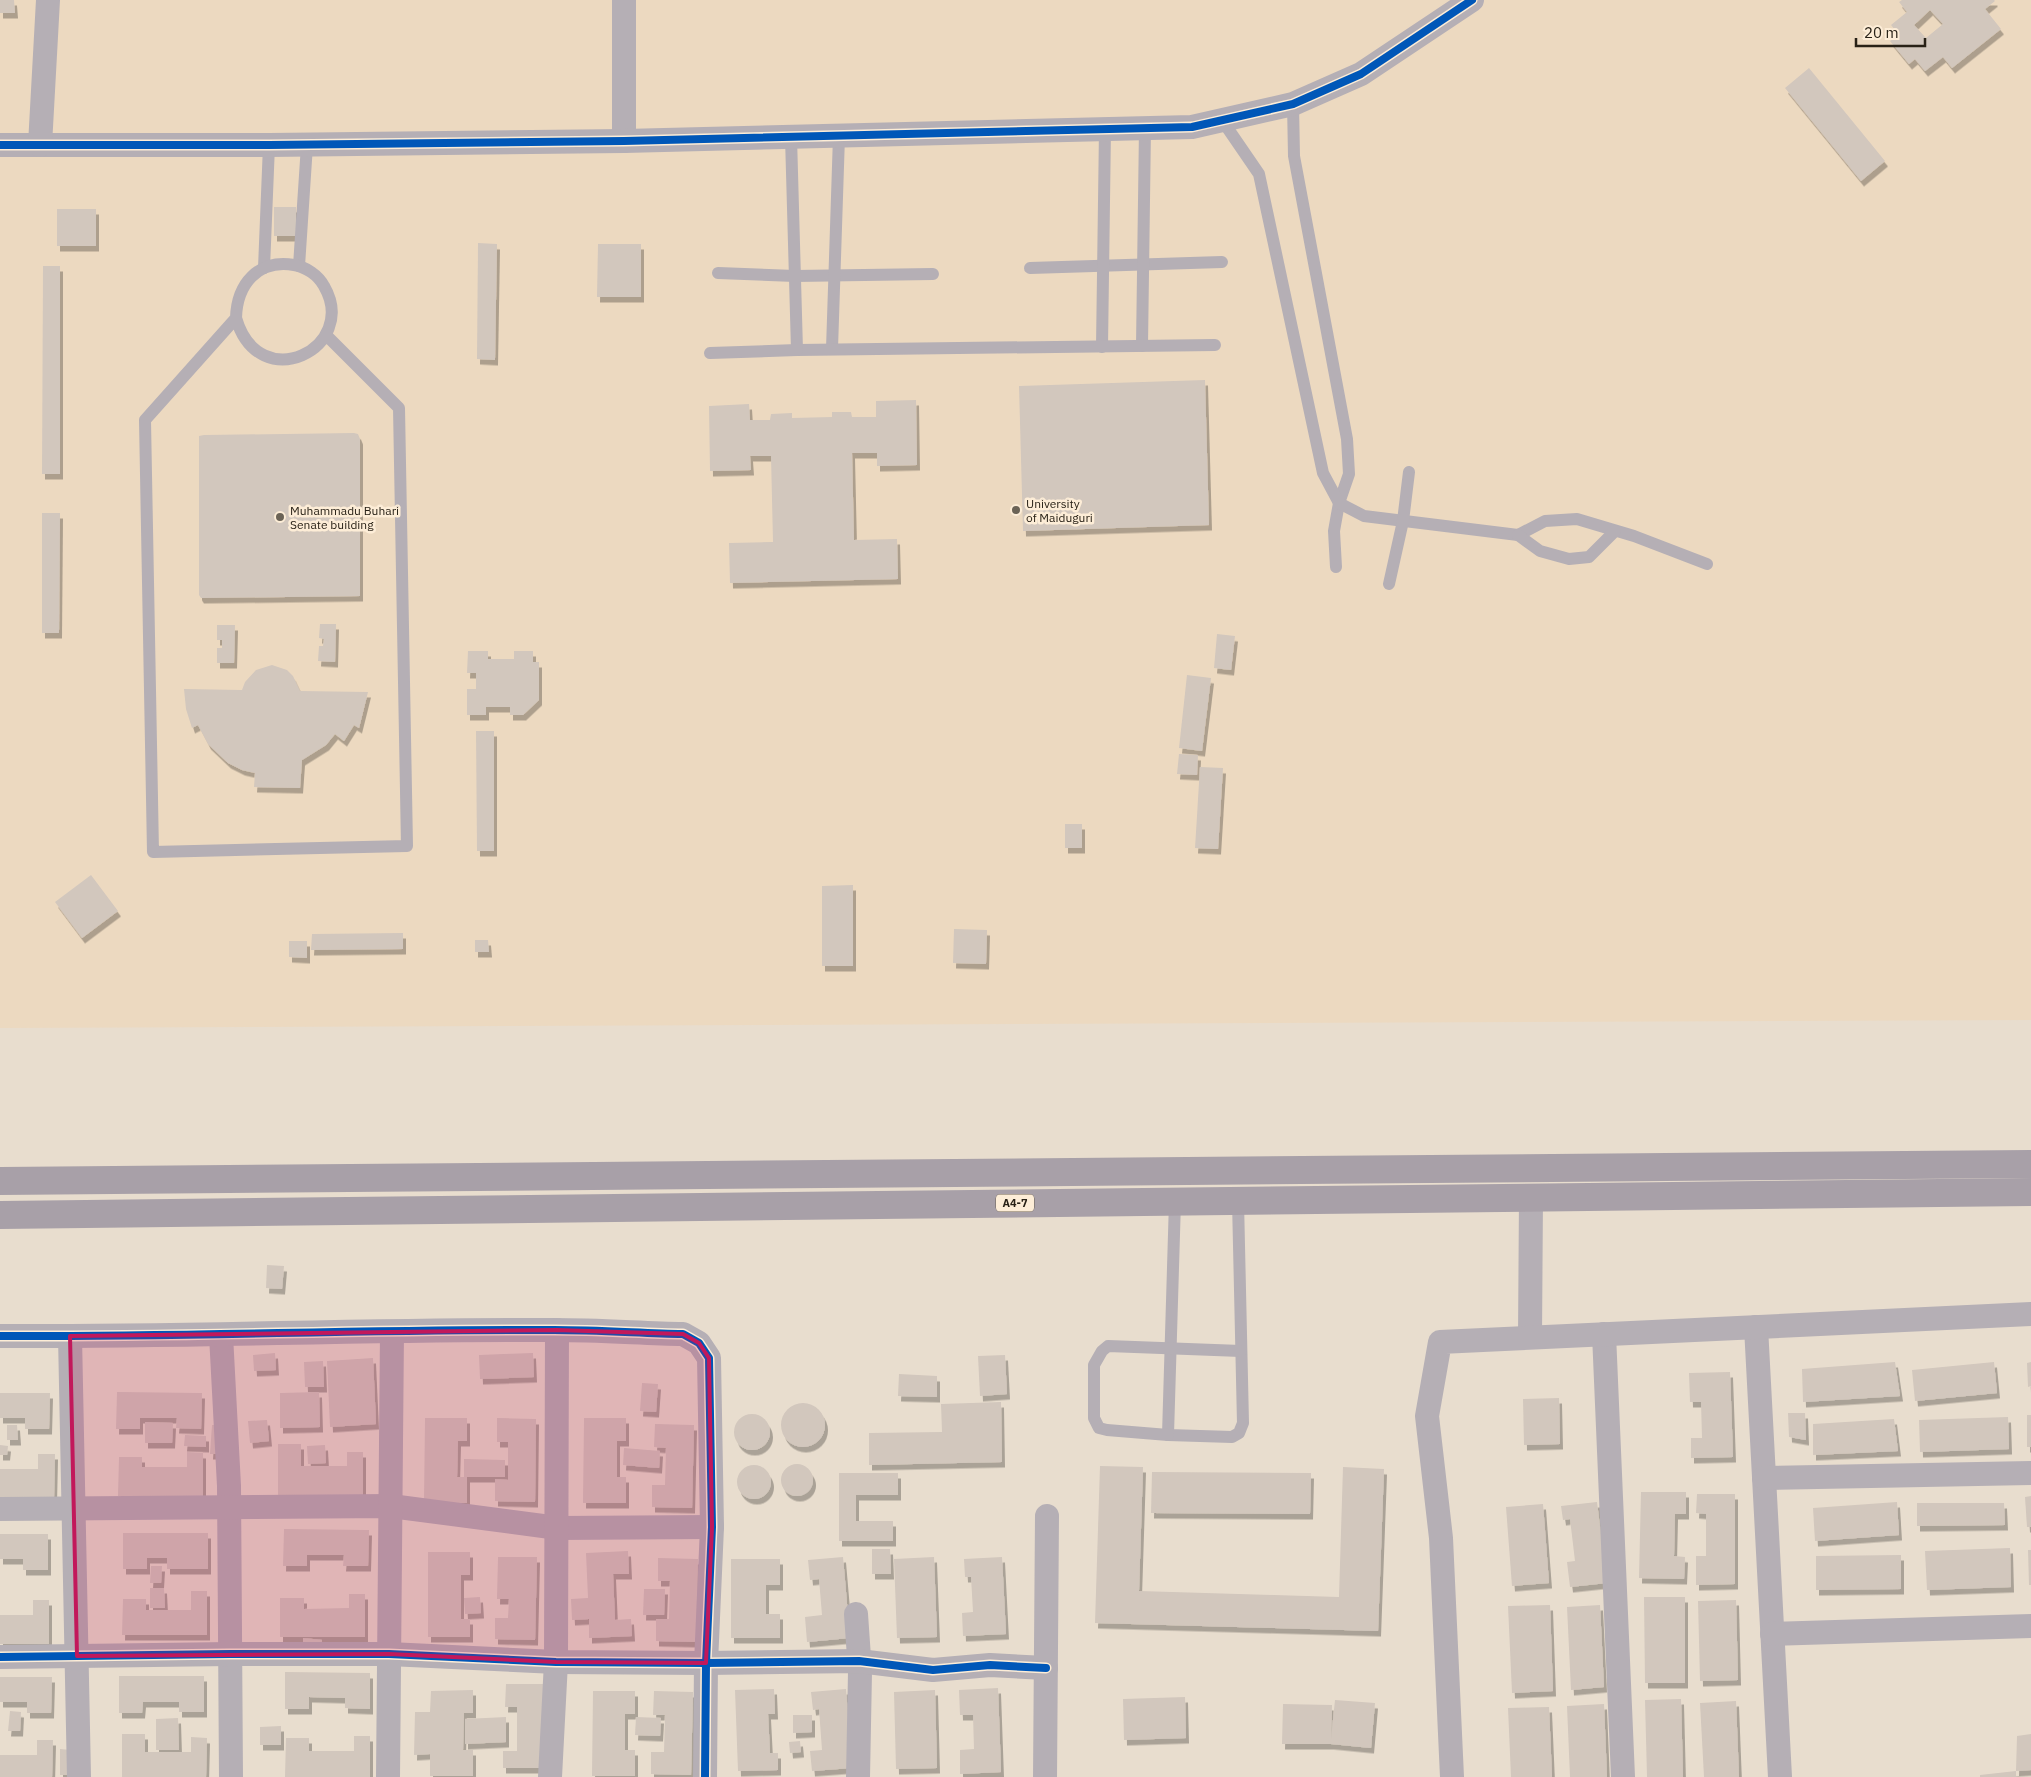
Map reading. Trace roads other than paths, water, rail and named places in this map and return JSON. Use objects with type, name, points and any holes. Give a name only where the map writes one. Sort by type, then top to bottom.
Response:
[{"type":"highway","points":[[0,1181],[2031,1164]]},
{"type":"highway","name":"A4-7","points":[[0,1215],[2031,1192]]},
{"type":"street","points":[[40,145],[48,0]]},
{"type":"street","points":[[624,0],[624,141]]},
{"type":"street","points":[[0,145],[307,145],[624,141],[1192,127],[1293,104],[1361,74],[1472,0]]},
{"type":"street","points":[[1530,1338],[1531,1198]]},
{"type":"street","points":[[1452,1777],[1441,1538],[1427,1416],[1440,1342],[2031,1314]]},
{"type":"street","points":[[1756,1327],[1780,1777]]},
{"type":"street","points":[[550,1777],[556,1662],[558,1528],[557,1330]]},
{"type":"street","points":[[0,1336],[557,1330],[683,1334],[699,1343],[709,1358],[712,1527],[706,1663],[705,1777]]},
{"type":"street","points":[[388,1777],[392,1332]]},
{"type":"street","points":[[1604,1334],[1623,1777]]},
{"type":"street","points":[[222,1335],[229,1506],[231,1777]]},
{"type":"street","points":[[70,1336],[79,1777]]},
{"type":"street","points":[[1764,1478],[2031,1473]]},
{"type":"street","points":[[0,1509],[391,1506],[558,1528],[712,1527]]},
{"type":"street","points":[[1045,1777],[1047,1516]]},
{"type":"street","points":[[856,1614],[859,1660],[858,1777]]},
{"type":"street","points":[[1772,1634],[2031,1626]]},
{"type":"street","points":[[0,1657],[389,1654],[556,1662],[706,1663],[859,1660],[933,1670],[990,1665],[1046,1668]]},
{"type":"lane","points":[[1293,104],[1294,156],[1347,439],[1349,474],[1339,503],[1334,531],[1336,567]]},
{"type":"lane","points":[[1222,120],[1259,174],[1323,473],[1339,503],[1364,516],[1518,535],[1540,551],[1569,559],[1589,557],[1615,531]]},
{"type":"lane","points":[[1142,346],[1145,128]]},
{"type":"lane","points":[[1102,347],[1106,129]]},
{"type":"lane","points":[[832,350],[839,136]]},
{"type":"lane","points":[[791,137],[796,350]]},
{"type":"lane","points":[[264,268],[270,145]]},
{"type":"lane","points":[[299,266],[307,145]]},
{"type":"lane","points":[[1030,268],[1222,262]]},
{"type":"lane","points":[[275,264],[299,266],[311,272],[322,281],[329,293],[332,306],[331,321],[326,335],[317,346],[305,355],[290,360],[275,359],[261,354],[249,345],[240,332],[236,318],[237,303],[242,289],[251,277],[264,268],[275,264]]},
{"type":"lane","points":[[718,274],[794,276],[933,274]]},
{"type":"lane","points":[[236,318],[145,420],[153,852],[407,846],[399,408],[326,335]]},
{"type":"lane","points":[[710,353],[796,350],[1215,345]]},
{"type":"lane","points":[[1389,584],[1403,521],[1409,472]]},
{"type":"lane","points":[[1518,535],[1545,520],[1577,519],[1707,564]]},
{"type":"lane","points":[[1168,1435],[1175,1201]]},
{"type":"lane","points":[[1238,1201],[1243,1423],[1239,1434],[1232,1437],[1168,1435],[1107,1430],[1099,1428],[1094,1418],[1094,1365],[1102,1351],[1108,1346],[1241,1351]]},
{"type":"place","name":"University of Maiduguri","points":[[1016,510]]},
{"type":"place","name":"Muhammadu Buhari Senate building","points":[[280,517]]}]
